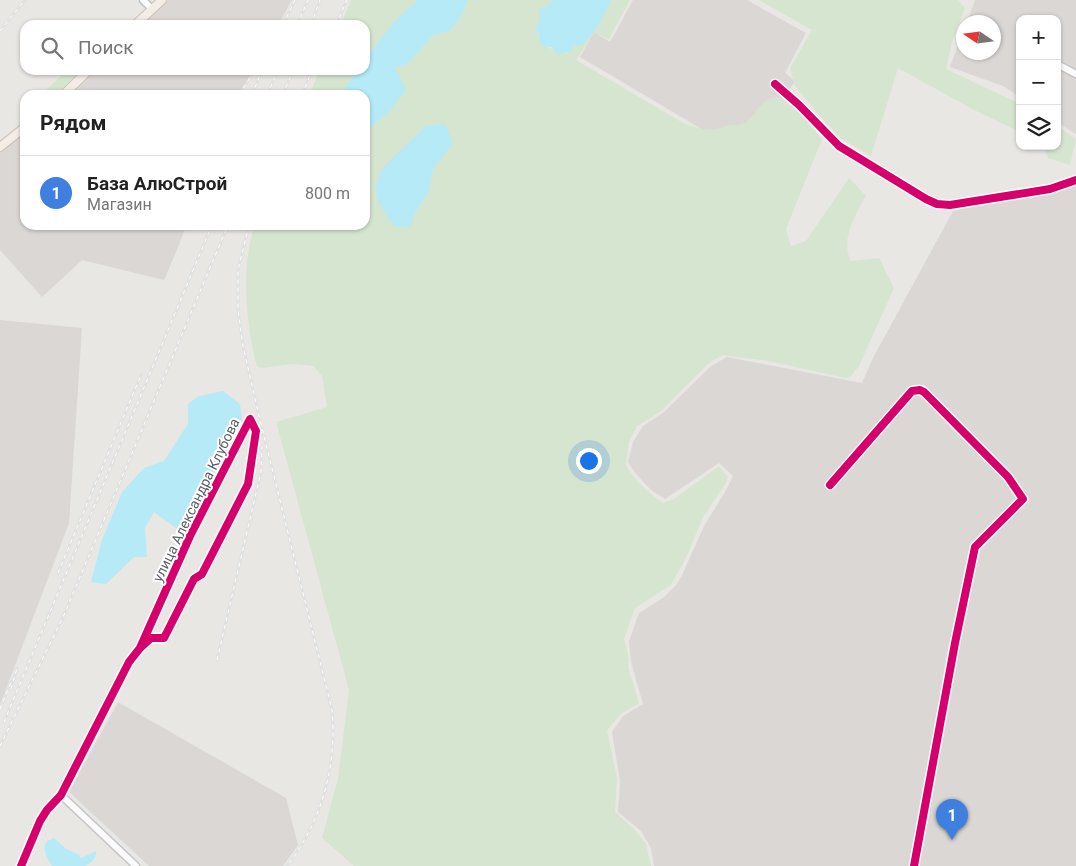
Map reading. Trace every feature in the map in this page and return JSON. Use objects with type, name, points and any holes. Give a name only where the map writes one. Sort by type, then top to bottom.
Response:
[{"type":"main road","points":[[140,20],[162,0]]},
{"type":"main road","points":[[68,90],[84,75]]},
{"type":"main road","points":[[0,147],[20,131]]},
{"type":"street","points":[[143,0],[152,9]]},
{"type":"street","points":[[1061,66],[1076,74]]},
{"type":"street","points":[[775,84],[799,105],[839,146],[937,204],[950,205],[1050,188],[1076,180]]},
{"type":"street","points":[[830,485],[912,391],[920,390],[962,429],[1001,470],[1023,499],[975,547],[955,643],[914,866]]},
{"type":"street","name":"улица Александра Клубова","points":[[20,866],[40,821],[61,795],[129,662],[140,648],[152,638],[164,638],[194,578],[202,574],[248,484],[256,431],[250,419],[190,536],[140,648]]},
{"type":"street","points":[[61,795],[136,866]]},
{"type":"shaded area","points":[[165,0],[292,0],[281,20],[144,20]]},
{"type":"shaded area","points":[[633,0],[747,0],[806,33],[785,73],[795,81],[781,103],[770,98],[737,150],[580,57],[594,32],[610,42]]},
{"type":"shaded area","points":[[975,0],[1076,0],[1076,134],[1061,125],[1061,15],[1016,15],[1016,94],[1003,86],[950,67],[956,50],[956,60],[1001,60],[1001,15],[970,15]]},
{"type":"shaded area","points":[[87,75],[251,75],[243,90],[71,90]]},
{"type":"shaded area","points":[[20,134],[20,230],[184,230],[164,280],[82,260],[42,297],[0,250],[0,150]]},
{"type":"shaded area","points":[[1076,183],[1076,866],[654,866],[651,848],[641,831],[618,812],[620,781],[612,732],[623,716],[643,704],[631,662],[629,641],[639,613],[663,598],[677,584],[704,526],[733,476],[719,463],[665,499],[651,490],[628,462],[633,442],[643,426],[663,413],[711,366],[727,357],[862,383],[873,358],[953,211],[1050,191]]},
{"type":"shaded area","points":[[0,320],[82,328],[69,523],[0,705]]},
{"type":"shaded area","points":[[118,702],[286,798],[298,845],[283,866],[149,866],[69,792]]},
{"type":"green space","points":[[351,0],[417,0],[395,21],[370,53],[370,20],[343,20]]},
{"type":"green space","points":[[468,0],[553,0],[546,7],[541,8],[541,20],[535,30],[544,45],[568,53],[573,45],[587,39],[592,34],[601,21],[611,0],[630,0],[609,39],[594,33],[576,60],[685,124],[700,128],[719,129],[728,125],[740,125],[752,116],[766,101],[780,97],[789,100],[822,139],[786,229],[791,246],[806,241],[849,178],[866,196],[854,219],[848,236],[847,245],[851,261],[879,258],[894,288],[859,366],[850,377],[845,378],[768,361],[722,355],[709,363],[660,412],[637,426],[629,442],[626,466],[652,495],[663,503],[674,499],[719,466],[728,477],[703,517],[686,558],[671,585],[635,608],[624,639],[629,659],[628,667],[639,703],[621,714],[607,730],[617,778],[615,812],[634,829],[646,844],[651,866],[354,866],[322,838],[338,779],[349,690],[276,422],[327,407],[322,376],[313,366],[293,364],[257,367],[250,333],[246,296],[247,259],[253,230],[370,230],[370,128],[387,114],[395,67],[406,65],[433,35],[448,32],[459,20]],"holes":[[[453,143],[433,170],[429,191],[414,215],[375,188]]]},
{"type":"green space","points":[[759,0],[958,0],[965,8],[962,15],[956,15],[956,32],[946,69],[1016,102],[1016,130],[974,110],[898,68],[871,156],[840,138],[795,86],[790,68],[812,30]]},
{"type":"green space","points":[[62,75],[77,75],[61,90],[46,90]]},
{"type":"green space","points":[[318,75],[353,75],[345,90],[311,90]]},
{"type":"green space","points":[[1061,129],[1076,139],[1070,165],[1048,158],[1045,150],[1061,150]]},
{"type":"water","points":[[417,0],[468,0],[459,20],[448,32],[433,35],[406,65],[395,67],[406,90],[387,114],[370,128],[370,90],[345,90],[353,75],[370,75],[370,53],[395,21]]},
{"type":"water","points":[[553,0],[611,0],[590,37],[580,46],[573,46],[570,53],[565,52],[558,55],[551,47],[541,46],[538,33],[535,30],[540,20],[539,11]]},
{"type":"water","points":[[445,124],[453,143],[433,170],[429,191],[414,215],[411,226],[395,227],[379,204],[375,188],[382,169],[426,126]]},
{"type":"water","points":[[223,391],[240,404],[242,422],[226,439],[217,467],[184,534],[154,512],[145,528],[147,557],[134,557],[106,584],[91,582],[102,540],[122,492],[144,468],[164,461],[188,424],[188,404],[199,396]]},
{"type":"water","points":[[54,838],[81,858],[96,851],[96,856],[85,866],[52,866],[46,854],[45,846],[49,840]]},
{"type":"railway","points":[[0,31],[25,0]]},
{"type":"railway","points":[[285,20],[295,0]]},
{"type":"railway","points":[[299,20],[308,0]]},
{"type":"railway","points":[[313,20],[320,0]]},
{"type":"railway","points":[[338,20],[347,0]]},
{"type":"railway","points":[[242,90],[252,75]]},
{"type":"railway","points":[[254,90],[260,75]]},
{"type":"railway","points":[[269,90],[276,75]]},
{"type":"railway","points":[[285,90],[291,75]]},
{"type":"railway","points":[[304,90],[310,75]]},
{"type":"railway","points":[[4,722],[210,230]]},
{"type":"railway","points":[[0,746],[64,615],[226,230]]},
{"type":"railway","points":[[248,230],[238,270],[238,310],[243,346],[332,710],[332,752],[324,792],[310,831],[287,866]]},
{"type":"railway","points":[[58,573],[141,375]]},
{"type":"railway","points":[[217,660],[261,472],[262,446]]},
{"type":"railway","points":[[11,689],[17,668]]},
{"type":"railway","points":[[0,709],[11,682]]},
{"type":"cycle path","points":[[775,84],[799,105],[839,146],[937,204],[950,205],[1050,189],[1076,180]]},
{"type":"cycle path","points":[[830,485],[912,391],[920,390],[1008,477],[1023,499],[975,547],[955,643],[914,866]]},
{"type":"cycle path","points":[[21,866],[40,821],[61,795],[129,662],[151,638],[164,638],[194,579],[202,574],[248,484],[256,431],[250,419],[190,536],[140,648]]},
{"type":"place","name":"База АлюСтрой","points":[[952,840]]}]
